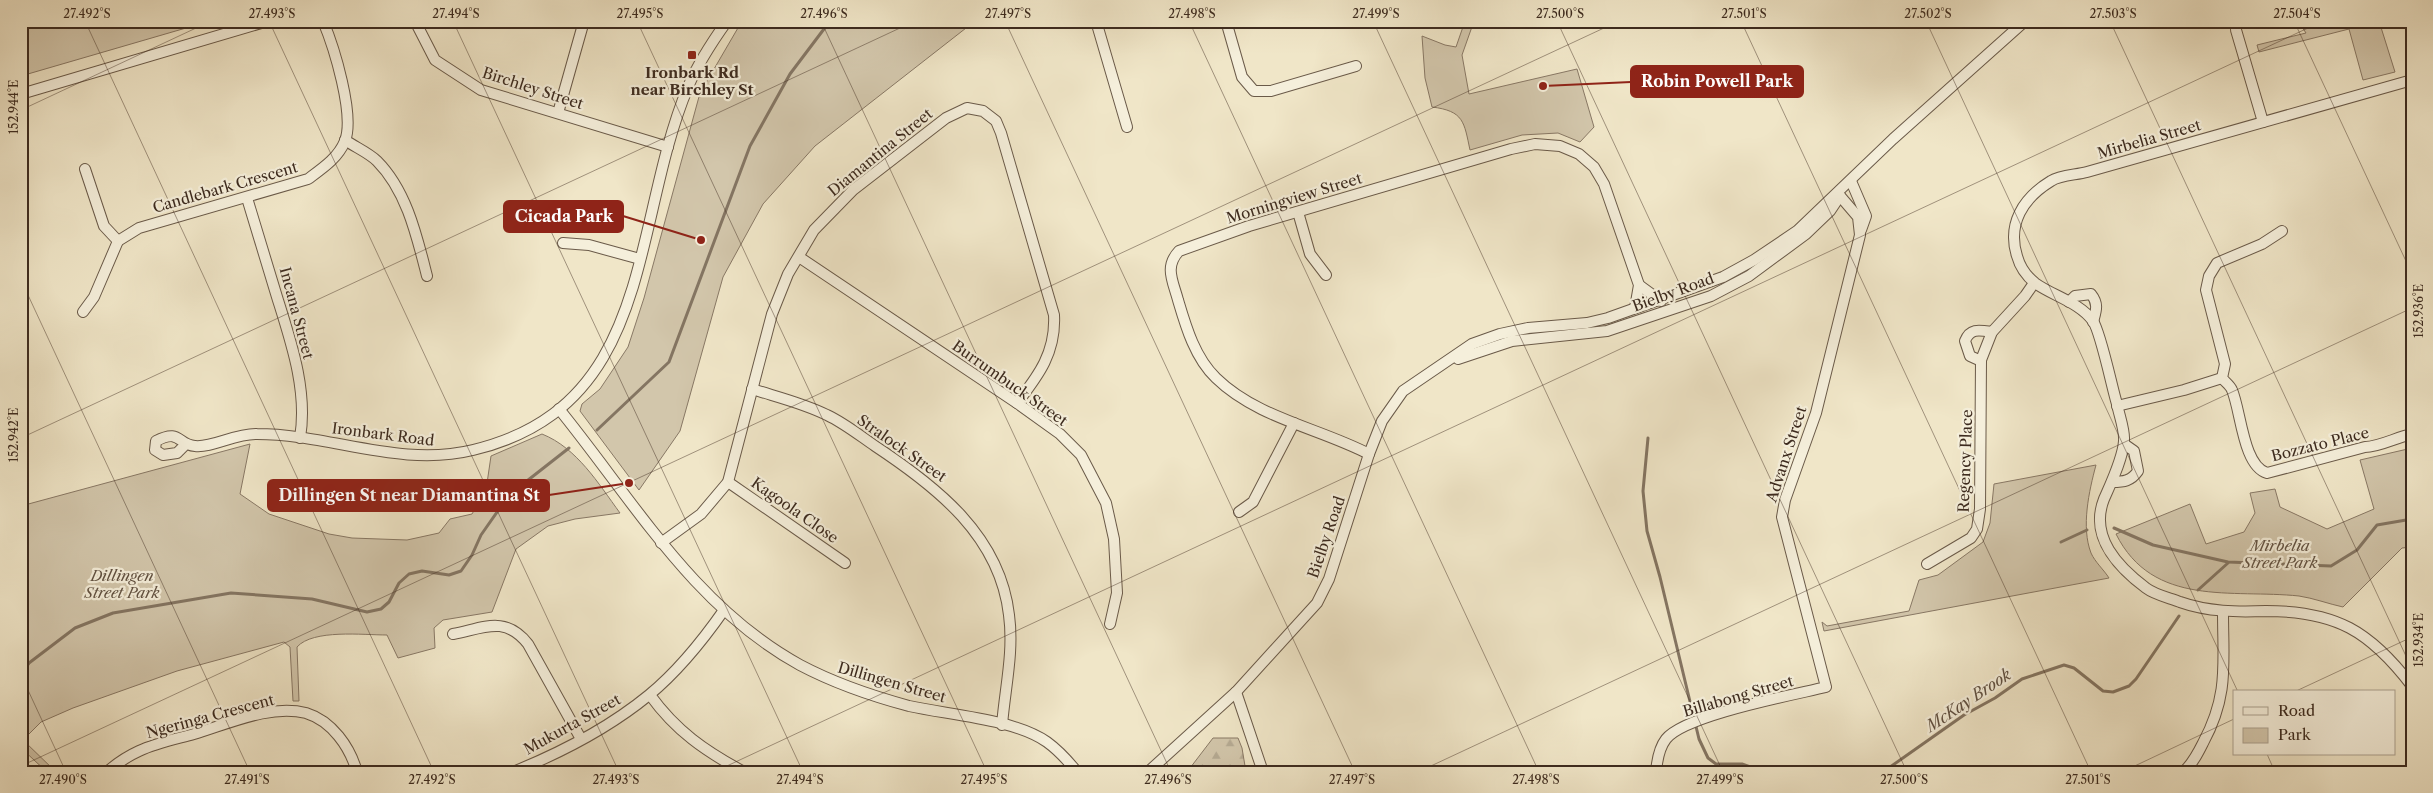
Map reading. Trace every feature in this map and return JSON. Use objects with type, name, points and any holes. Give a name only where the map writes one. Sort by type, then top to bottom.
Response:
[{"type":"street","points":[[21,94],[268,21]]},
{"type":"street","name":"Candlebark Crescent","points":[[118,241],[139,228],[248,198],[308,179],[331,162],[345,140],[348,119],[345,94],[323,21]]},
{"type":"street","name":"Birchley Street","points":[[415,21],[435,60],[481,90],[668,147]]},
{"type":"street","points":[[558,113],[584,21]]},
{"type":"street","name":"Ironbark Road","points":[[186,444],[204,446],[234,436],[255,434],[300,438],[381,452],[438,456],[463,453],[508,439],[540,423],[582,387],[606,354],[621,325],[640,259],[668,147],[688,86],[710,44],[727,21]]},
{"type":"street","points":[[1096,21],[1127,127]]},
{"type":"street","points":[[1226,21],[1242,77],[1254,91],[1271,91],[1356,66]]},
{"type":"street","name":"Bielby Road","points":[[1148,772],[1236,692],[1317,603],[1329,579],[1369,454],[1382,421],[1403,392],[1472,344],[1500,334],[1528,328],[1587,323],[1660,301],[1723,277],[1754,260],[1797,231],[1849,183],[1893,138],[2024,21]]},
{"type":"street","points":[[2236,30],[2263,122]]},
{"type":"street","name":"Mirbelia Street","points":[[2093,322],[2069,302],[2034,282],[2021,269],[2013,242],[2016,218],[2029,198],[2052,180],[2412,80]]},
{"type":"street","name":"Diamantina Street","points":[[661,543],[701,514],[728,482],[772,314],[788,274],[814,230],[853,190],[946,118],[967,108],[982,111],[996,121],[1002,133],[1054,315],[1055,334],[1049,354],[1028,389],[1017,403]]},
{"type":"street","points":[[345,140],[377,161],[397,189],[413,224],[428,276]]},
{"type":"street","name":"Morningview Street","points":[[1369,454],[1294,423],[1236,394],[1215,377],[1199,356],[1186,326],[1170,272],[1171,259],[1179,251],[1298,212],[1511,149],[1535,144],[1560,146],[1579,154],[1594,167],[1604,184],[1639,286],[1635,308]]},
{"type":"street","points":[[83,312],[94,297],[118,241],[104,226],[85,169]]},
{"type":"street","name":"Bielby Road","points":[[1445,364],[1512,341],[1607,331],[1712,296],[1749,276],[1806,234],[1830,212],[1849,183]]},
{"type":"street","name":"Advanx Street","points":[[1826,687],[1782,517],[1816,413],[1866,216],[1849,183]]},
{"type":"street","points":[[1840,196],[1858,218],[1861,230]]},
{"type":"street","name":"Incana Street","points":[[248,198],[289,336],[304,418],[300,438]]},
{"type":"street","points":[[1298,212],[1310,254],[1326,275]]},
{"type":"street","points":[[2117,406],[2184,390],[2222,378],[2225,364],[2206,290],[2209,276],[2217,263],[2262,244],[2282,231]]},
{"type":"street","points":[[562,243],[589,245],[640,259]]},
{"type":"street","name":"Burrumbuck Street","points":[[799,257],[1017,403],[1060,434],[1081,456],[1106,503],[1114,539],[1117,594],[1110,624]]},
{"type":"street","name":"Regency Place","points":[[1927,564],[1971,538],[1977,529],[1980,510],[1981,361],[1992,332],[2025,296],[2034,282]]},
{"type":"street","points":[[1639,286],[1660,301]]},
{"type":"street","points":[[2069,302],[2075,296],[2091,294],[2095,300],[2097,308],[2093,322],[2117,406],[2124,444],[2112,482],[2103,502],[2100,524],[2105,546],[2118,565],[2148,590],[2189,605],[2223,612],[2284,611],[2309,614],[2332,620],[2362,634],[2390,658],[2412,686]]},
{"type":"street","points":[[1981,361],[1970,356],[1965,342],[1968,335],[1974,330],[1992,332]]},
{"type":"street","name":"Bozzato Place","points":[[2222,378],[2232,388],[2252,461],[2260,471],[2267,473],[2365,447],[2374,447],[2387,440],[2412,434]]},
{"type":"street","name":"Stralock Street","points":[[752,389],[828,415],[936,488],[965,518],[988,552],[1002,583],[1009,614],[1011,644],[1002,725]]},
{"type":"street","name":"Dillingen Street","points":[[559,408],[661,543],[705,592],[724,610],[774,649],[845,686],[908,705],[1024,730],[1048,743],[1076,772]]},
{"type":"street","points":[[1239,512],[1253,502],[1294,423]]},
{"type":"street","points":[[2112,482],[2124,482],[2133,478],[2138,470],[2134,451],[2124,444]]},
{"type":"street","name":"Kagoola Close","points":[[728,482],[845,563]]},
{"type":"street","name":"Mukurta Street","points":[[513,772],[616,719],[650,694],[689,654],[724,610]]},
{"type":"street","points":[[2183,772],[2200,749],[2212,727],[2222,697],[2224,663],[2223,612]]},
{"type":"street","points":[[452,634],[505,625],[519,633],[528,644],[580,739]]},
{"type":"street","name":"Billabong Street","points":[[1656,772],[1660,748],[1674,732],[1689,724],[1826,687]]},
{"type":"street","points":[[1236,692],[1262,772]]},
{"type":"street","points":[[650,694],[662,711],[686,737],[744,772]]},
{"type":"street","name":"Ngeringa Crescent","points":[[107,772],[139,751],[258,715],[286,710],[307,714],[325,722],[340,737],[353,760],[356,772]]},
{"type":"green space","points":[[21,21],[210,21],[21,76]]},
{"type":"green space","points":[[742,21],[975,21],[815,146],[763,204],[723,277],[680,431],[639,490],[580,411],[582,404],[600,389],[628,347],[644,298],[700,93]]},
{"type":"green space","points":[[1465,21],[1474,21],[1462,55],[1469,94],[1577,69],[1594,127],[1580,142],[1558,133],[1522,135],[1470,150],[1464,125],[1457,115],[1451,111],[1432,107],[1425,78],[1422,36],[1456,47]]},
{"type":"green space","points":[[2298,21],[2379,21],[2395,72],[2363,80],[2349,29],[2259,52],[2257,45],[2306,33]]},
{"type":"green space","name":"Dillingen Street Park","points":[[542,434],[566,448],[586,467],[620,513],[575,519],[548,526],[516,549],[492,612],[443,620],[434,628],[435,648],[398,658],[387,635],[339,634],[326,635],[304,641],[297,647],[299,701],[293,701],[290,647],[284,642],[177,671],[73,708],[41,722],[23,740],[56,772],[47,772],[21,748],[21,506],[250,444],[240,494],[269,514],[329,534],[352,538],[407,540],[439,533],[450,519],[472,514],[486,490],[491,456]]},
{"type":"green space","name":"Mirbelia Street Park","points":[[2412,448],[2412,547],[2402,548],[2343,607],[2299,596],[2221,593],[2196,590],[2172,584],[2151,574],[2132,558],[2116,534],[2190,504],[2206,544],[2244,532],[2255,513],[2250,493],[2275,489],[2280,507],[2327,529],[2374,509],[2360,460]]},
{"type":"green space","points":[[2096,465],[2087,509],[2088,543],[2095,560],[2109,578],[1824,631],[1822,622],[1827,626],[1909,611],[1919,580],[1938,575],[1983,542],[1990,523],[1994,484]]},
{"type":"green space","points":[[1213,738],[1238,738],[1242,748],[1246,772],[1187,772]]},
{"type":"waterway","points":[[597,430],[669,362],[750,146],[790,74],[830,21]]},
{"type":"waterway","points":[[1648,438],[1643,491],[1647,531],[1699,739],[1708,758],[1716,764],[1742,764],[1764,772]]},
{"type":"waterway","points":[[21,674],[29,663],[75,628],[113,613],[231,593],[312,599],[367,612],[381,609],[389,602],[399,583],[409,574],[422,571],[449,575],[461,571],[472,555],[481,535],[509,495],[569,448]]},
{"type":"waterway","name":"McKay Brook","points":[[2114,528],[2153,545],[2228,562],[2331,566],[2357,550],[2377,525],[2412,519]]},
{"type":"waterway","points":[[2061,542],[2087,530]]},
{"type":"waterway","name":"McKay Brook","points":[[2198,590],[2228,563]]},
{"type":"waterway","name":"McKay Brook","points":[[1883,772],[1964,715],[1995,698],[2022,679],[2064,665],[2074,668],[2103,691],[2113,692],[2129,686],[2136,679],[2179,616]]},
{"type":"place","name":"Ironbark Rd near Birchley St","points":[[692,55]]},
{"type":"place","name":"Robin Powell Park","points":[[1543,86]]},
{"type":"place","name":"Cicada Park","points":[[701,240]]},
{"type":"place","name":"Dillingen St near Diamantina St","points":[[629,483]]}]
